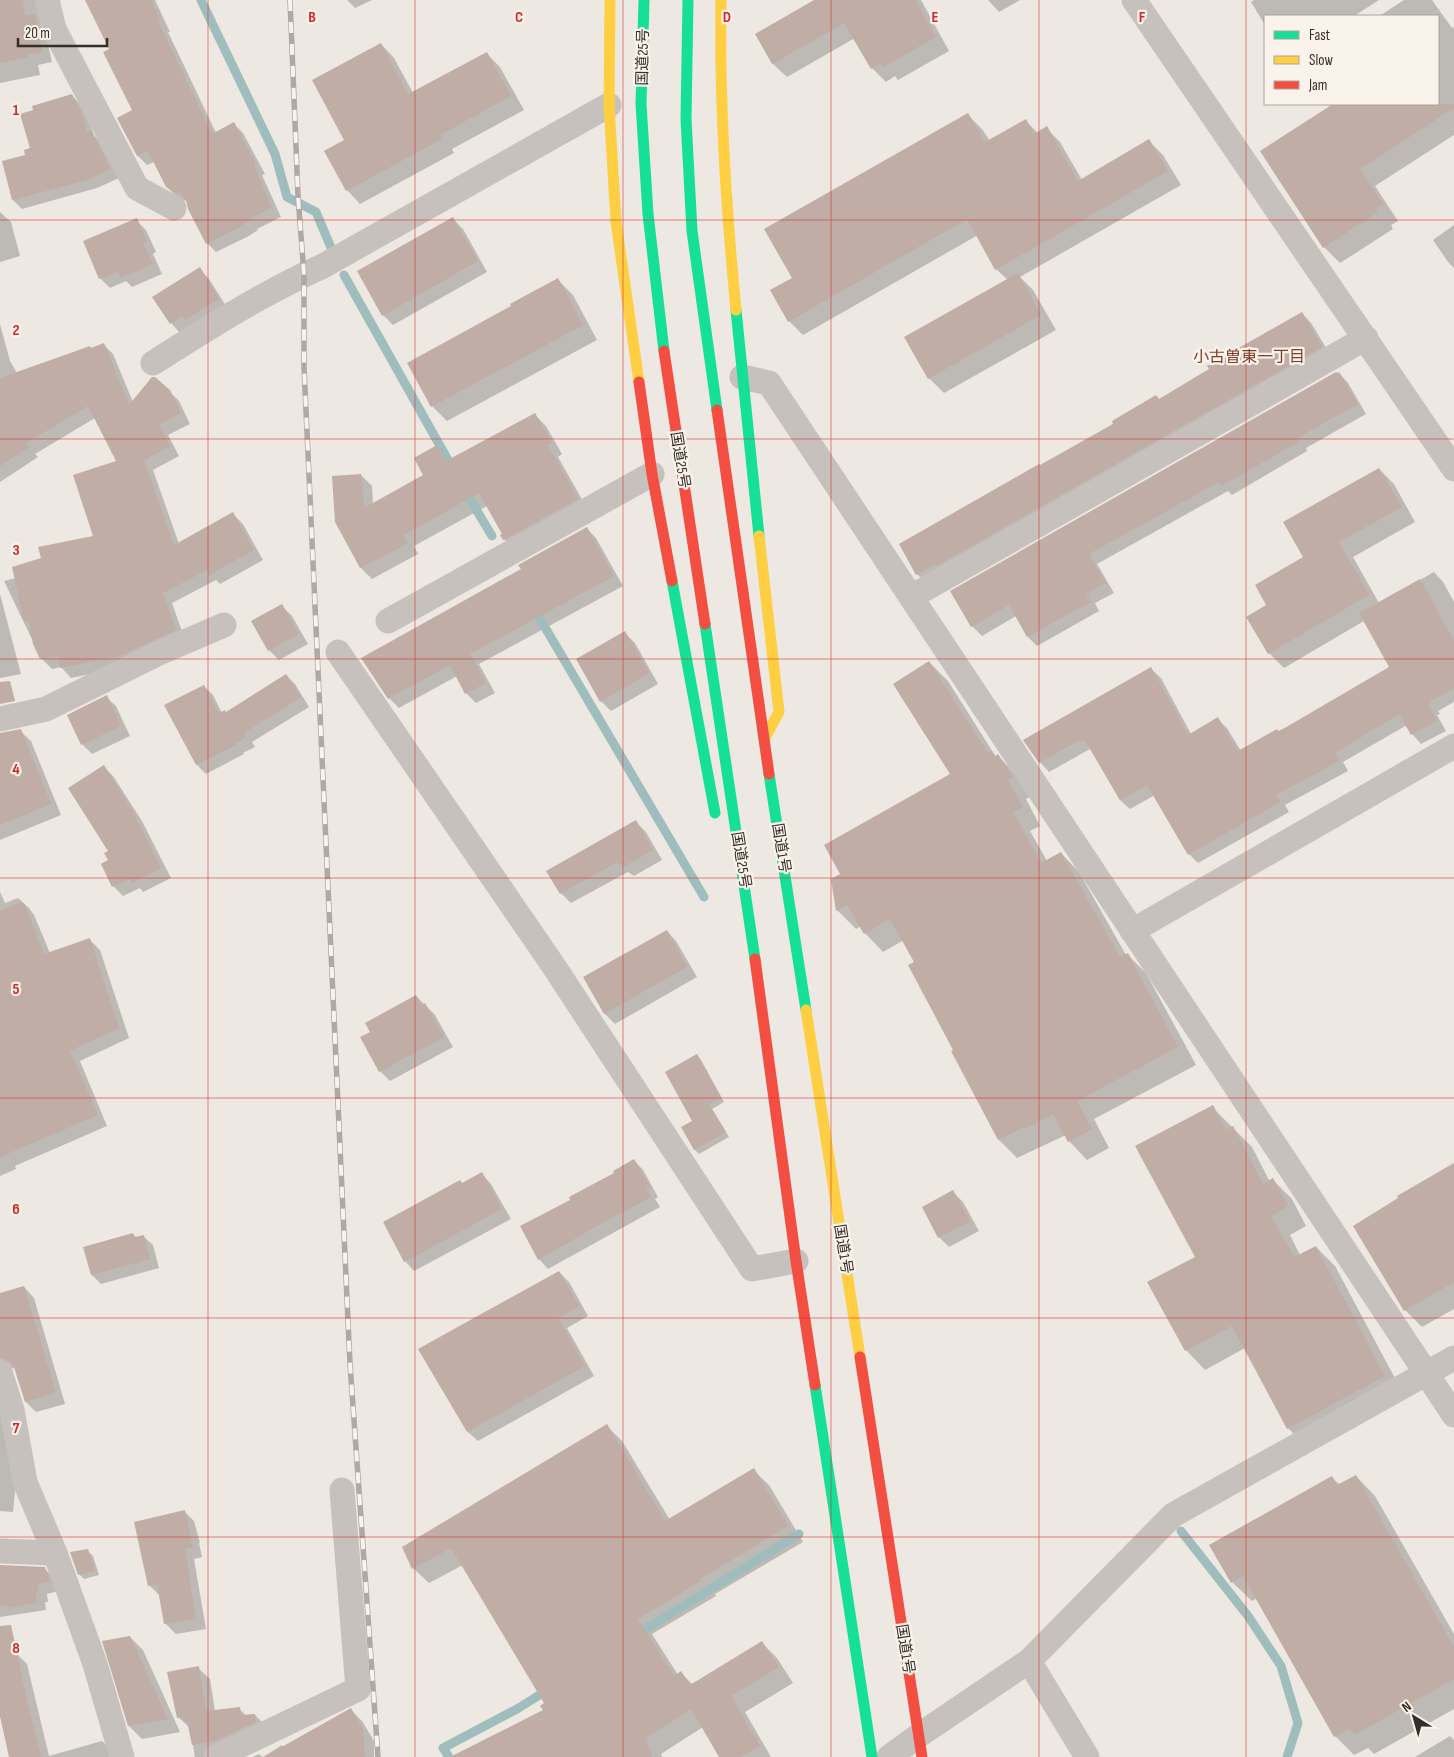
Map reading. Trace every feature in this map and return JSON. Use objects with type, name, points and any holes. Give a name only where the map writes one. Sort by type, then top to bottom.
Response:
[{"type":"highway","points":[[610,0],[609,105],[616,222],[652,474],[717,822]]},
{"type":"highway","name":"国道25号","points":[[644,0],[641,104],[648,214],[658,318],[750,916]]},
{"type":"highway","points":[[688,0],[686,119],[692,231],[764,740]]},
{"type":"highway","points":[[721,0],[719,74],[727,209],[742,377],[779,712],[764,740]]},
{"type":"highway","name":"国道1号","points":[[764,740],[920,1746]]},
{"type":"highway","points":[[734,897],[750,916],[796,1261],[872,1757]]},
{"type":"street","points":[[47,0],[54,29],[137,188],[174,208]]},
{"type":"street","points":[[1134,0],[1454,469]]},
{"type":"street","points":[[153,363],[231,313],[323,266],[609,105]]},
{"type":"street","points":[[911,597],[1366,338]]},
{"type":"street","points":[[742,377],[769,383],[1454,1415]]},
{"type":"street","points":[[388,622],[652,474]]},
{"type":"street","points":[[0,719],[46,709],[159,653],[224,625]]},
{"type":"street","points":[[338,652],[553,965],[752,1269],[796,1261]]},
{"type":"street","points":[[1132,931],[1454,746]]},
{"type":"street","points":[[890,1757],[920,1746],[1028,1661],[1173,1515],[1454,1358]]},
{"type":"street","points":[[0,1372],[12,1410],[25,1482],[55,1553],[95,1664],[122,1757]]},
{"type":"street","points":[[216,1757],[358,1689],[342,1490]]},
{"type":"street","points":[[0,1551],[55,1553]]},
{"type":"street","points":[[1028,1661],[1088,1757]]},
{"type":"building","points":[[0,0],[23,0],[25,16],[35,14],[42,52],[28,54],[29,57],[0,63]]},
{"type":"building","points":[[85,0],[151,0],[161,22],[159,23],[212,134],[234,122],[256,164],[254,165],[272,207],[249,219],[238,228],[206,244],[188,209],[186,200],[179,191],[176,193],[166,187],[148,151],[137,156],[117,118],[132,110],[103,52],[109,49]]},
{"type":"building","points":[[814,0],[915,0],[936,37],[883,67],[881,63],[871,69],[844,23],[772,64],[755,34]]},
{"type":"building","points":[[381,43],[408,94],[487,52],[511,96],[440,135],[442,139],[346,191],[324,151],[344,140],[312,80]]},
{"type":"building","points":[[72,94],[82,113],[87,132],[91,130],[111,169],[88,180],[12,200],[2,161],[25,155],[24,150],[30,148],[20,114],[33,110],[32,106]]},
{"type":"building","points":[[1454,104],[1454,108],[1360,169],[1383,204],[1376,209],[1378,212],[1323,248],[1260,151],[1331,105]]},
{"type":"building","points":[[968,113],[985,142],[1026,119],[1034,134],[1047,126],[1078,181],[1149,139],[1168,171],[995,270],[967,219],[788,322],[770,290],[792,278],[764,229]]},
{"type":"building","points":[[453,217],[478,261],[382,316],[357,271]]},
{"type":"building","points":[[137,218],[147,242],[143,243],[153,264],[121,278],[118,271],[99,279],[83,241]]},
{"type":"building","points":[[200,267],[219,299],[185,320],[182,316],[170,324],[152,297]]},
{"type":"building","points":[[1018,273],[1041,315],[928,379],[904,337]]},
{"type":"building","points":[[558,278],[583,325],[431,407],[407,363]]},
{"type":"building","points":[[1302,312],[1322,347],[936,566],[935,564],[916,575],[899,544],[1113,424],[1112,421],[1156,395],[1159,399],[1209,369],[1207,366]]},
{"type":"building","points":[[104,343],[129,405],[152,377],[155,377],[170,390],[181,413],[159,425],[170,446],[144,460],[174,545],[233,512],[254,550],[209,575],[207,570],[163,593],[176,630],[122,655],[60,668],[58,656],[40,659],[33,644],[29,621],[24,622],[12,567],[41,558],[38,547],[93,536],[73,475],[116,461],[88,406],[26,443],[29,447],[0,466],[0,378],[90,346],[91,348]]},
{"type":"building","points":[[1339,372],[1358,404],[1297,438],[1299,442],[1221,486],[1219,482],[1089,554],[1106,583],[1086,594],[1091,602],[1027,637],[1009,605],[971,627],[950,591]]},
{"type":"building","points":[[535,413],[552,443],[548,445],[578,499],[503,540],[500,535],[502,534],[479,493],[404,535],[408,543],[360,568],[335,522],[332,476],[361,474],[364,508],[423,475],[414,458],[437,445],[446,461]]},
{"type":"building","points":[[1379,468],[1402,507],[1339,542],[1369,595],[1268,654],[1246,617],[1266,605],[1255,585],[1303,557],[1283,522]]},
{"type":"building","points":[[587,527],[614,576],[470,654],[486,683],[465,694],[450,665],[388,699],[361,658],[521,569],[518,565]]},
{"type":"building","points":[[1420,579],[1454,641],[1454,688],[1430,702],[1429,706],[1437,721],[1411,735],[1399,714],[1335,753],[1339,761],[1276,795],[1280,802],[1188,855],[1147,785],[1120,800],[1085,740],[1081,742],[1080,740],[1039,763],[1023,740],[1151,667],[1188,735],[1218,717],[1238,751],[1277,729],[1278,731],[1283,729],[1389,667],[1359,613]]},
{"type":"building","points":[[282,604],[299,634],[268,651],[251,621]]},
{"type":"building","points":[[625,631],[649,673],[600,702],[576,659]]},
{"type":"building","points":[[929,661],[988,753],[992,751],[995,756],[998,754],[1013,777],[1008,780],[1023,807],[1013,812],[1041,863],[1061,852],[1120,957],[1128,953],[1178,1047],[1077,1101],[1092,1129],[1068,1142],[1053,1114],[998,1140],[908,965],[914,962],[890,919],[864,934],[847,905],[836,911],[831,879],[840,874],[824,845],[950,774],[893,684]]},
{"type":"building","points":[[286,674],[301,697],[244,733],[246,737],[236,745],[196,765],[164,705],[204,685],[219,713],[225,710],[226,712]]},
{"type":"building","points":[[10,681],[15,701],[0,704],[0,682]]},
{"type":"building","points":[[107,695],[121,726],[81,745],[67,715]]},
{"type":"building","points":[[21,729],[51,804],[0,825],[0,733]]},
{"type":"building","points":[[104,765],[132,810],[161,868],[132,883],[130,879],[112,887],[101,864],[108,860],[104,853],[108,851],[68,788]]},
{"type":"building","points":[[636,820],[653,850],[623,867],[617,862],[560,894],[546,871]]},
{"type":"building","points":[[21,902],[22,904],[24,903],[44,954],[90,938],[119,1028],[70,1051],[98,1115],[0,1157],[0,911]]},
{"type":"building","points":[[667,930],[687,967],[604,1014],[583,977]]},
{"type":"building","points":[[416,995],[422,1005],[425,1003],[444,1037],[379,1072],[360,1037],[370,1032],[365,1023]]},
{"type":"building","points":[[697,1054],[721,1097],[709,1104],[726,1132],[694,1150],[681,1127],[692,1121],[665,1072]]},
{"type":"building","points":[[1213,1105],[1226,1130],[1233,1126],[1263,1184],[1273,1178],[1288,1206],[1271,1216],[1294,1257],[1316,1246],[1385,1376],[1287,1429],[1232,1326],[1185,1351],[1147,1282],[1195,1257],[1135,1146]]},
{"type":"building","points":[[634,1159],[650,1187],[646,1189],[651,1197],[538,1260],[520,1226],[570,1200],[569,1197],[614,1173],[613,1171]]},
{"type":"building","points":[[1454,1163],[1454,1282],[1404,1311],[1353,1226],[1398,1198],[1397,1196]]},
{"type":"building","points":[[482,1172],[502,1209],[404,1262],[383,1222],[460,1180],[462,1183]]},
{"type":"building","points":[[953,1190],[970,1221],[938,1238],[922,1207]]},
{"type":"building","points":[[133,1233],[135,1237],[144,1235],[150,1259],[91,1275],[83,1247]]},
{"type":"building","points":[[559,1271],[579,1306],[558,1318],[585,1366],[467,1432],[418,1349]]},
{"type":"building","points":[[24,1286],[56,1393],[25,1402],[14,1367],[9,1361],[0,1358],[0,1293]]},
{"type":"building","points":[[607,1424],[665,1521],[754,1468],[788,1526],[638,1619],[674,1676],[681,1671],[690,1685],[762,1641],[779,1667],[731,1696],[760,1746],[740,1757],[719,1757],[691,1709],[646,1738],[652,1757],[450,1757],[543,1710],[540,1706],[544,1703],[451,1548],[412,1569],[402,1547]]},
{"type":"building","points":[[1356,1475],[1454,1647],[1454,1679],[1354,1735],[1350,1728],[1334,1737],[1243,1576],[1231,1583],[1209,1545],[1332,1476],[1337,1485]]},
{"type":"building","points":[[185,1510],[193,1548],[185,1549],[196,1619],[164,1624],[157,1584],[148,1586],[134,1522]]},
{"type":"building","points":[[88,1549],[95,1571],[78,1575],[70,1552]]},
{"type":"building","points":[[0,1565],[45,1567],[50,1581],[37,1584],[39,1593],[36,1593],[36,1603],[8,1608],[8,1605],[0,1606]]},
{"type":"building","points":[[11,1625],[41,1757],[9,1757],[0,1716],[0,1626]]},
{"type":"building","points":[[130,1636],[168,1719],[128,1726],[102,1641]]},
{"type":"building","points":[[199,1666],[206,1711],[240,1707],[241,1715],[255,1714],[256,1722],[215,1741],[192,1745],[187,1721],[184,1722],[183,1717],[177,1718],[167,1672]]},
{"type":"building","points":[[351,1708],[363,1729],[365,1757],[264,1757]]},
{"type":"waterway","points":[[201,0],[275,154],[287,197],[316,212],[332,250]]},
{"type":"waterway","points":[[344,275],[453,469]]},
{"type":"waterway","points":[[464,489],[492,536]]},
{"type":"waterway","points":[[533,607],[704,897]]},
{"type":"waterway","points":[[1181,1531],[1248,1616],[1281,1666],[1298,1723],[1287,1757]]},
{"type":"waterway","points":[[635,1636],[799,1534]]},
{"type":"waterway","points":[[449,1757],[443,1748],[517,1709],[549,1689]]},
{"type":"railway","points":[[290,0],[298,196],[304,275],[304,367],[350,1364],[378,1757]]},
{"type":"traffic: fast","points":[[644,0],[641,104],[648,214],[664,351]]},
{"type":"traffic: fast","points":[[688,0],[686,119],[692,231],[717,410]]},
{"type":"traffic: fast","points":[[736,310],[759,536]]},
{"type":"traffic: fast","points":[[672,581],[715,813]]},
{"type":"traffic: fast","points":[[705,624],[755,959]]},
{"type":"traffic: fast","points":[[769,774],[806,1010]]},
{"type":"traffic: fast","points":[[815,1385],[872,1757]]},
{"type":"traffic: slow","points":[[610,0],[609,105],[616,222],[639,382]]},
{"type":"traffic: slow","points":[[721,0],[721,78],[724,155],[736,310]]},
{"type":"traffic: slow","points":[[759,536],[779,712],[764,740]]},
{"type":"traffic: slow","points":[[806,1010],[860,1357]]},
{"type":"traffic: jam","points":[[664,351],[705,624]]},
{"type":"traffic: jam","points":[[639,382],[652,474],[672,581]]},
{"type":"traffic: jam","points":[[717,410],[769,774]]},
{"type":"traffic: jam","points":[[755,959],[796,1261],[815,1385]]},
{"type":"traffic: jam","points":[[860,1357],[922,1757]]},
{"type":"district","name":"小古曽東一丁目","points":[[1249,357]]}]
